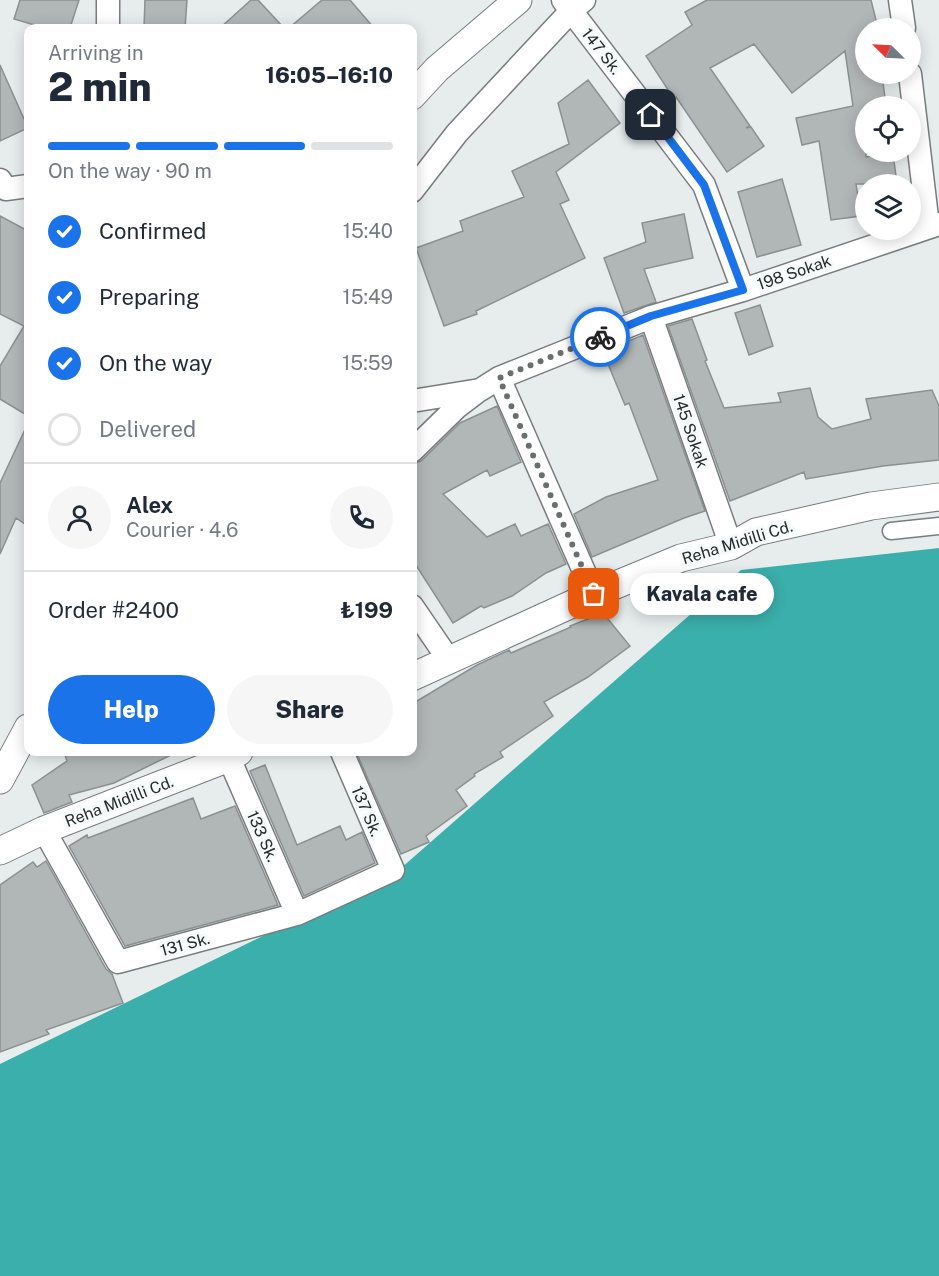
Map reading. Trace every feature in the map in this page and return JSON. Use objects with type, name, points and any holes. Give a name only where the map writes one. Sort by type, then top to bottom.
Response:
[{"type":"street","points":[[108,0],[108,24]]},
{"type":"street","points":[[417,91],[437,69],[518,0]]},
{"type":"street","points":[[900,0],[903,18]]},
{"type":"street","points":[[417,185],[457,133],[573,4]]},
{"type":"street","name":"147 Sk.","points":[[573,4],[704,185],[743,290]]},
{"type":"street","points":[[912,84],[934,225]]},
{"type":"street","points":[[0,180],[6,189],[24,187]]},
{"type":"street","name":"198 Sokak","points":[[417,400],[480,390],[499,378],[651,316],[743,290],[934,225]]},
{"type":"street","name":"145 Sokak","points":[[651,316],[731,546]]},
{"type":"street","points":[[499,378],[594,594]]},
{"type":"street","points":[[417,446],[457,407],[480,390]]},
{"type":"street","name":"Reha Midilli Cd.","points":[[417,675],[594,594],[681,558],[731,546],[756,532],[871,506],[939,498]]},
{"type":"street","points":[[891,531],[939,526]]},
{"type":"street","points":[[417,613],[449,660]]},
{"type":"street","points":[[1,777],[24,735]]},
{"type":"street","name":"Reha Midilli Cd.","points":[[0,851],[44,830],[231,756]]},
{"type":"street","name":"133 Sk.","points":[[234,756],[297,914]]},
{"type":"street","name":"137 Sk.","points":[[344,756],[393,870]]},
{"type":"street","name":"131 Sk.","points":[[44,830],[118,962],[297,914],[393,870]]},
{"type":"water","points":[[939,548],[939,1276],[0,1276],[0,1064],[400,869],[741,570]]},
{"type":"building","points":[[20,0],[79,0],[71,24],[31,24],[14,19]]},
{"type":"building","points":[[145,0],[187,0],[185,24],[144,24]]},
{"type":"building","points":[[251,0],[258,0],[280,24],[224,24]]},
{"type":"building","points":[[322,0],[350,0],[371,24],[294,24]]},
{"type":"building","points":[[707,0],[871,0],[876,18],[855,18],[855,84],[883,84],[885,96],[855,96],[855,162],[894,162],[896,174],[855,174],[855,217],[831,220],[819,141],[802,145],[796,118],[853,106],[845,51],[792,93],[754,44],[710,68],[750,126],[746,128],[751,127],[764,146],[727,172],[646,56],[692,25],[685,12]]},
{"type":"building","points":[[0,65],[24,119],[24,130],[0,141]]},
{"type":"building","points":[[588,80],[620,123],[556,172],[569,200],[560,204],[585,258],[476,311],[477,314],[444,326],[417,248],[463,231],[460,221],[524,197],[512,171],[569,144],[558,103]]},
{"type":"building","points":[[782,179],[801,245],[757,257],[738,192]]},
{"type":"building","points":[[684,214],[693,258],[644,269],[656,302],[624,313],[604,258],[646,242],[642,223]]},
{"type":"building","points":[[0,216],[24,229],[24,326],[0,314]]},
{"type":"building","points":[[760,305],[773,346],[749,355],[735,313]]},
{"type":"building","points":[[692,319],[707,360],[705,361],[724,408],[781,402],[778,393],[810,388],[818,417],[832,429],[871,419],[866,399],[932,390],[939,406],[939,460],[883,466],[806,479],[804,472],[730,501],[668,326]]},
{"type":"building","points":[[24,326],[24,414],[0,399],[0,366]]},
{"type":"building","points":[[643,335],[705,511],[592,557],[574,514],[606,497],[658,480],[629,403],[625,405],[603,352]]},
{"type":"building","points":[[497,406],[521,462],[490,476],[487,470],[443,494],[487,537],[515,524],[521,536],[548,524],[566,564],[546,573],[512,596],[484,608],[481,606],[453,623],[417,567],[417,462],[460,423]]},
{"type":"building","points":[[24,432],[24,523],[16,518],[0,554],[0,483]]},
{"type":"building","points":[[603,613],[630,646],[588,677],[544,702],[553,716],[500,752],[503,757],[474,774],[475,776],[456,790],[467,806],[426,836],[429,842],[401,854],[358,756],[417,756],[417,701],[477,665],[509,650],[511,653]]},
{"type":"building","points":[[65,756],[169,756],[114,783],[69,795],[72,802],[44,813],[32,785],[67,761]]},
{"type":"building","points":[[265,765],[297,845],[340,826],[346,840],[362,832],[375,863],[304,896],[250,771]]},
{"type":"building","points":[[193,798],[201,819],[235,806],[278,905],[125,946],[69,846],[87,835],[88,838]]},
{"type":"building","points":[[46,861],[106,969],[112,974],[123,1003],[46,1030],[49,1034],[0,1052],[0,885],[33,862],[37,867]]},
{"type":"way so far","points":[[594,594],[499,378],[600,337]]},
{"type":"place","name":"Kavala cafe","points":[[594,594]]},
{"type":"route","points":[[600,337],[651,316],[743,290],[704,185],[651,115]]}]
